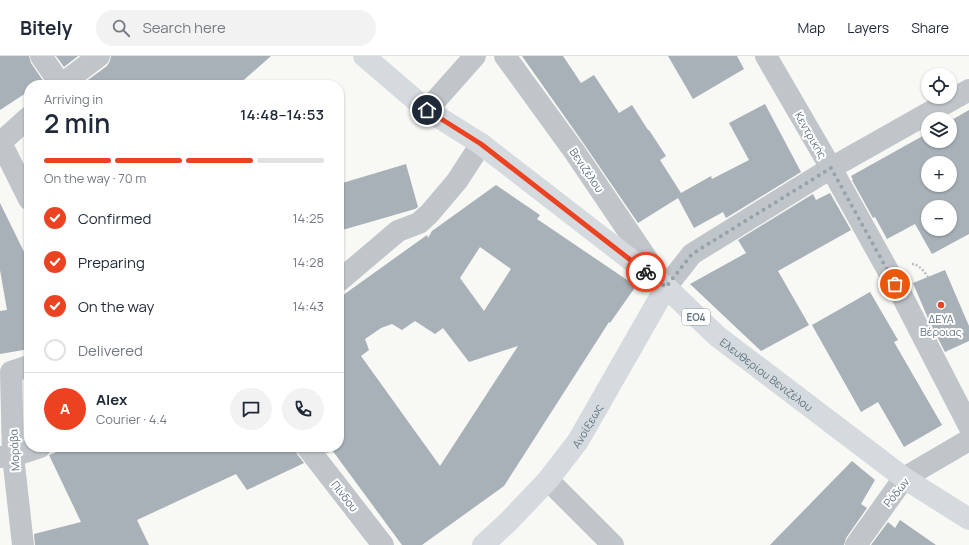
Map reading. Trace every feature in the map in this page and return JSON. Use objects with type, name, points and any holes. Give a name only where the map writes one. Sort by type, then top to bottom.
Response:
[{"type":"main road","name":"Ελευθερίου Βενιζέλου","points":[[364,56],[427,110],[481,144],[666,287],[717,336],[904,478],[969,519]]},
{"type":"main road","name":"Ανοίξεως","points":[[483,545],[509,521],[548,480],[578,441],[666,287]]},
{"type":"street","points":[[41,56],[58,80]]},
{"type":"street","points":[[68,80],[99,56]]},
{"type":"street","name":"Βενιζέλου","points":[[505,56],[574,151],[666,287]]},
{"type":"street","name":"Κεντρικής","points":[[766,56],[831,168],[901,294],[969,426]]},
{"type":"street","points":[[427,110],[469,59]]},
{"type":"street","points":[[666,287],[692,254],[831,168],[969,90]]},
{"type":"street","points":[[24,122],[1,143],[24,190]]},
{"type":"street","points":[[344,276],[398,231],[418,223],[429,214],[457,181],[481,144]]},
{"type":"street","name":"Μοράβα","points":[[23,545],[6,456],[12,372],[24,368]]},
{"type":"street","name":"Ρόδων","points":[[856,545],[904,478],[969,440]]},
{"type":"street","points":[[6,456],[24,451]]},
{"type":"street","name":"Πίνδου","points":[[311,452],[383,545]]},
{"type":"street","points":[[548,480],[613,545]]},
{"type":"building","points":[[0,56],[29,56],[31,63],[43,80],[24,80],[24,94],[0,110]]},
{"type":"building","points":[[56,56],[78,56],[64,67]]},
{"type":"building","points":[[111,56],[271,56],[244,80],[88,80],[107,66]]},
{"type":"building","points":[[522,56],[563,56],[581,83],[594,75],[619,113],[632,105],[666,156],[660,160],[681,193],[711,176],[712,179],[749,160],[729,123],[765,104],[801,172],[726,218],[723,212],[694,228],[678,198],[638,223]]},
{"type":"building","points":[[668,56],[737,56],[744,69],[693,99]]},
{"type":"building","points":[[969,110],[969,234],[932,254],[922,236],[957,236],[957,200],[921,200],[921,235],[915,224],[887,239],[875,217],[873,218],[851,176],[921,137],[921,148],[957,148],[957,117]]},
{"type":"building","points":[[406,164],[418,207],[344,230],[344,183]]},
{"type":"building","points":[[496,185],[540,215],[537,219],[636,286],[610,323],[609,322],[504,486],[422,545],[402,545],[333,452],[344,452],[344,294],[427,235],[428,238],[432,231]],"holes":[[[480,247],[511,269],[484,311],[460,278]],[[415,321],[435,334],[443,328],[469,362],[518,346],[440,466],[361,356],[369,350],[365,339],[381,328],[392,324],[402,330]]]},
{"type":"building","points":[[830,193],[851,230],[778,271],[809,325],[761,351],[690,284],[746,253],[738,240],[813,194],[816,200]]},
{"type":"building","points":[[0,203],[24,252],[24,350],[0,354],[0,311],[7,310],[0,270]]},
{"type":"building","name":"ΔΕΥΑ Βέροιας","points":[[945,270],[969,326],[969,341],[945,352],[930,323],[913,283]]},
{"type":"building","points":[[870,292],[898,340],[894,342],[942,425],[904,447],[878,402],[861,412],[812,325]]},
{"type":"building","points":[[57,452],[296,452],[304,463],[247,490],[236,474],[137,520],[149,545],[35,545],[34,534],[81,522],[49,455]]},
{"type":"building","points":[[852,461],[875,480],[861,504],[867,508],[846,538],[844,545],[770,545]]},
{"type":"building","points":[[900,520],[936,545],[871,545],[888,522],[895,528]]},
{"type":"way so far","points":[[646,272],[666,287],[692,254],[831,168],[895,284]]},
{"type":"place","name":"ΔΕΥΑ Βέροιας","points":[[941,305]]},
{"type":"route","points":[[427,110],[481,144],[646,272]]}]
